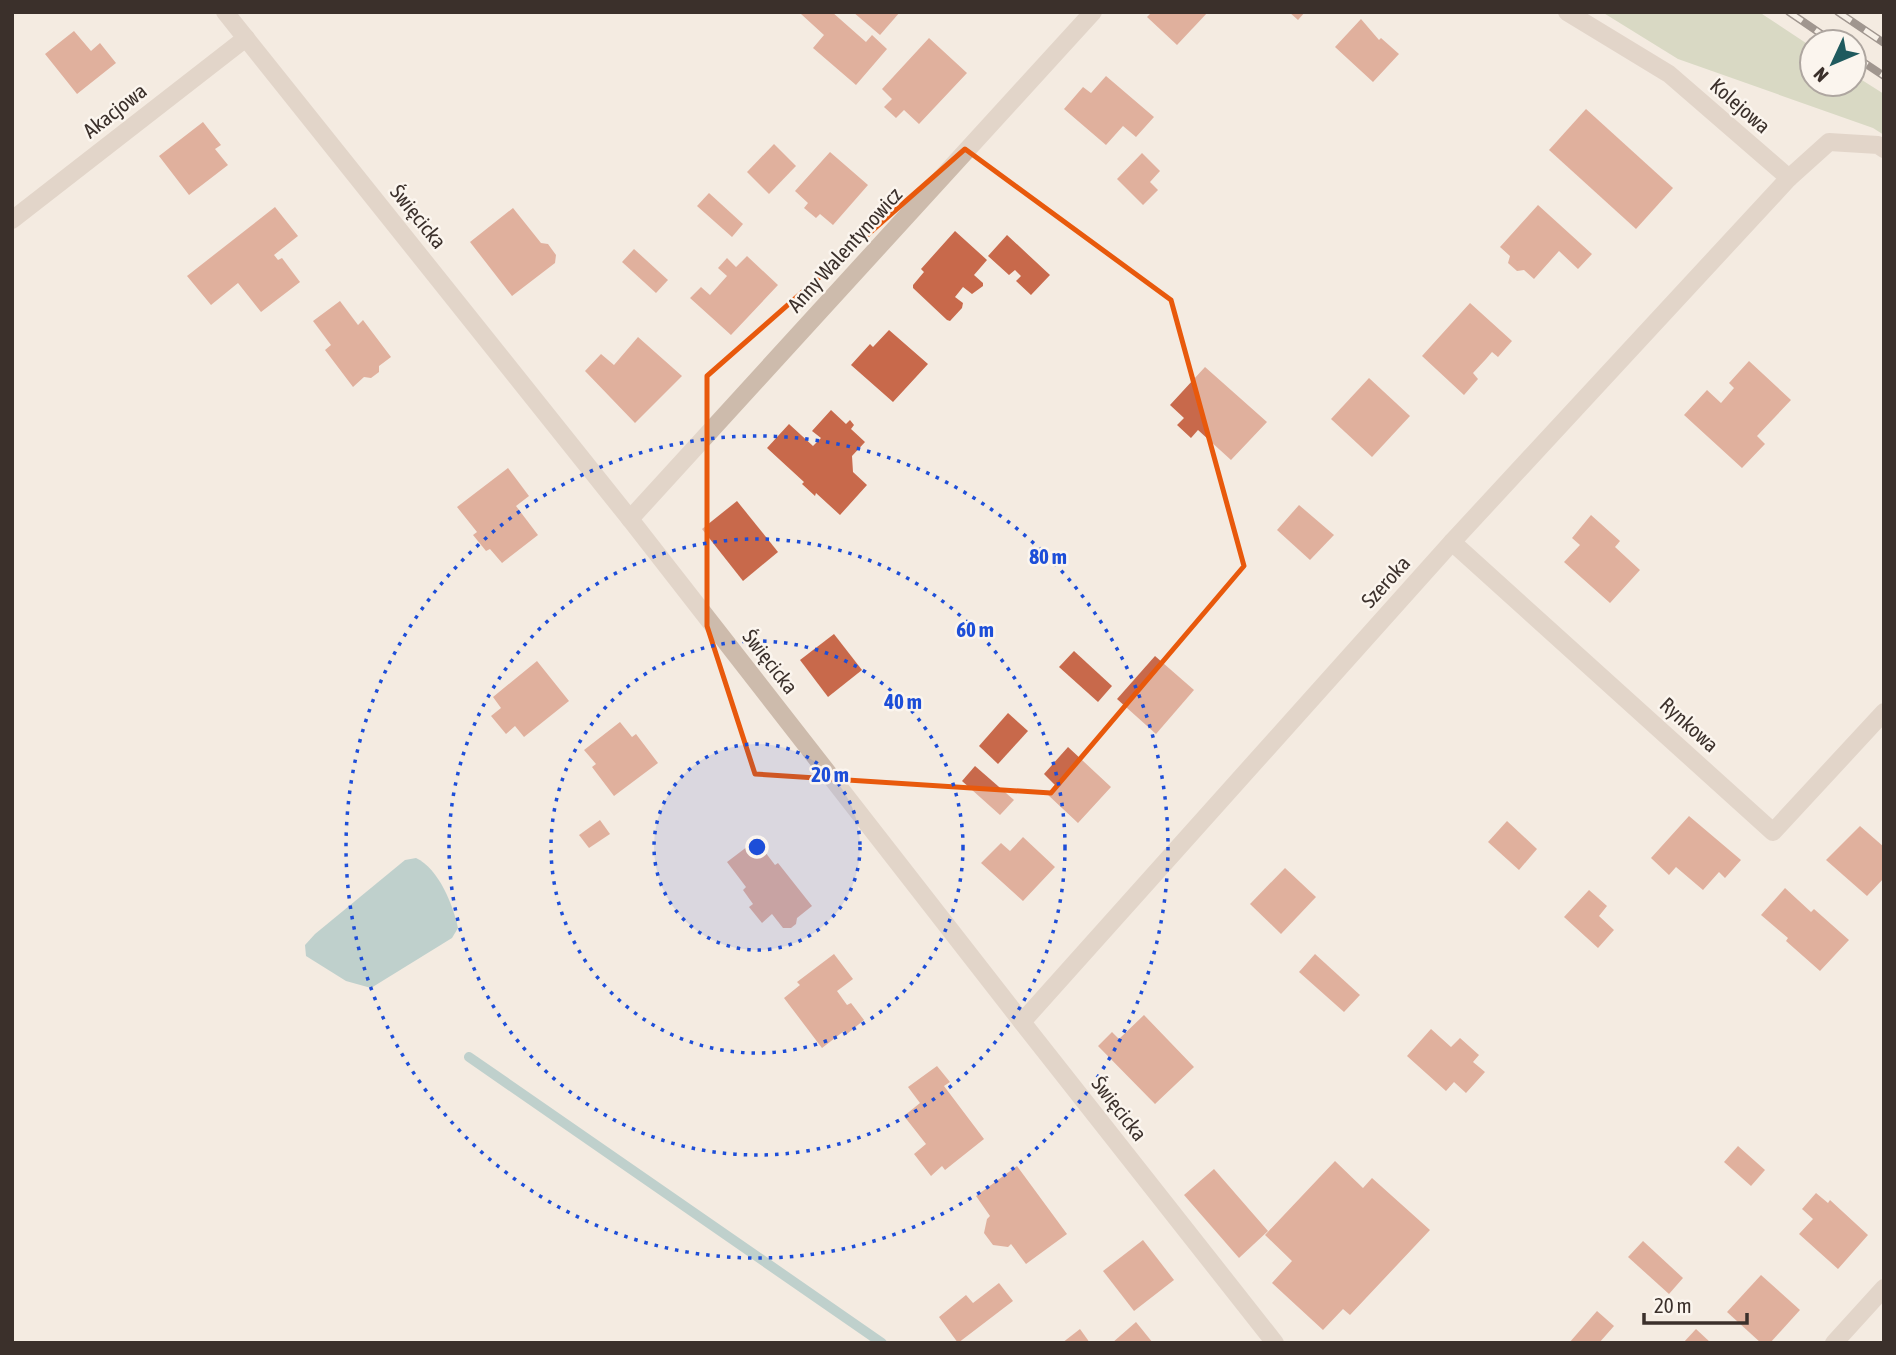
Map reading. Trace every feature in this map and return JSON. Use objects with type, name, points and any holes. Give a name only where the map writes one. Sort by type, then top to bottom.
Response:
[{"type":"street","name":"Święcicka","points":[[225,12],[631,519],[1275,1343]]},
{"type":"street","name":"Anny Walentynowicz","points":[[631,519],[1093,12]]},
{"type":"street","name":"Kolejowa","points":[[1567,12],[1668,74],[1789,178]]},
{"type":"street","name":"Akacjowa","points":[[12,220],[246,38]]},
{"type":"street","points":[[1789,178],[1829,142],[1878,145],[1884,149]]},
{"type":"street","name":"Szeroka","points":[[1022,1022],[1452,542],[1789,178]]},
{"type":"street","name":"Rynkowa","points":[[1452,542],[1773,832],[1884,712]]},
{"type":"street","points":[[1834,1343],[1884,1288]]},
{"type":"highlighted area","points":[[965,149],[1171,300],[1244,566],[1051,793],[755,774],[707,626],[707,376]]},
{"type":"green space","points":[[1602,12],[1759,12],[1798,38],[1798,98],[1868,98],[1868,84],[1884,94],[1884,135],[1873,128],[1678,59]]},
{"type":"water","points":[[416,858],[432,870],[449,899],[458,928],[452,938],[371,988],[346,981],[306,956],[305,945],[315,934],[405,860]]},
{"type":"building","points":[[832,12],[866,42],[872,35],[887,49],[856,85],[813,48],[824,35],[801,14]]},
{"type":"building","points":[[853,12],[900,12],[880,35]]},
{"type":"building","points":[[1152,12],[1208,12],[1177,45],[1147,17]]},
{"type":"building","points":[[1289,12],[1305,12],[1298,20]]},
{"type":"building","points":[[1361,19],[1379,40],[1381,38],[1399,54],[1373,82],[1335,47]]},
{"type":"building","points":[[74,31],[91,51],[100,43],[116,63],[77,94],[45,54]]},
{"type":"building","points":[[929,38],[967,73],[919,124],[904,110],[896,118],[884,107],[892,99],[882,89]]},
{"type":"building","points":[[1106,76],[1154,117],[1136,137],[1123,126],[1106,145],[1064,109],[1083,87],[1091,93]]},
{"type":"building","points":[[1586,109],[1673,188],[1636,229],[1549,150]]},
{"type":"building","points":[[203,122],[221,145],[215,149],[228,165],[189,195],[159,156]]},
{"type":"building","points":[[774,144],[796,166],[769,194],[747,172]]},
{"type":"building","points":[[830,152],[868,185],[833,225],[820,214],[816,218],[804,208],[808,203],[795,191]]},
{"type":"building","points":[[1142,153],[1160,171],[1150,182],[1158,190],[1143,205],[1117,179]]},
{"type":"building","points":[[709,193],[743,224],[732,237],[697,206]]},
{"type":"building","points":[[1538,205],[1592,254],[1578,269],[1559,251],[1534,279],[1524,270],[1517,271],[1508,263],[1510,256],[1500,247]]},
{"type":"building","points":[[275,207],[298,236],[274,255],[278,260],[282,258],[300,282],[261,312],[238,283],[211,305],[187,276]]},
{"type":"building","points":[[513,208],[541,243],[548,244],[556,255],[555,263],[512,296],[470,242]]},
{"type":"building","points":[[955,231],[987,260],[974,275],[983,286],[972,294],[963,287],[955,297],[963,303],[962,308],[950,321],[913,288],[913,285],[924,272],[921,269]]},
{"type":"building","points":[[1007,235],[1050,275],[1031,295],[1016,281],[1021,276],[1015,270],[1009,275],[988,256]]},
{"type":"building","points":[[634,249],[668,280],[656,293],[622,262]]},
{"type":"building","points":[[747,256],[778,285],[731,335],[690,298],[701,287],[710,295],[727,276],[718,268],[727,258],[736,267]]},
{"type":"building","points":[[340,301],[358,325],[363,320],[391,357],[379,366],[379,372],[371,378],[364,377],[353,387],[325,350],[331,345],[313,321]]},
{"type":"building","points":[[1470,303],[1512,341],[1498,357],[1492,352],[1473,373],[1478,379],[1464,395],[1422,356]]},
{"type":"building","points":[[889,330],[928,364],[893,402],[851,365],[870,344],[873,347]]},
{"type":"building","points":[[638,337],[682,376],[635,423],[585,371],[601,354],[614,365]]},
{"type":"building","points":[[1749,361],[1791,400],[1757,436],[1765,444],[1742,468],[1684,415],[1707,390],[1721,403],[1734,388],[1729,383]]},
{"type":"building","points":[[1205,367],[1267,422],[1231,460],[1198,430],[1191,438],[1177,425],[1184,418],[1170,405]]},
{"type":"building","points":[[1369,378],[1410,416],[1372,457],[1331,419]]},
{"type":"building","points":[[831,410],[846,424],[850,420],[854,425],[851,429],[865,442],[852,456],[853,472],[867,485],[840,515],[816,493],[815,496],[802,484],[804,482],[767,448],[789,424],[813,446],[821,438],[812,431]]},
{"type":"building","points":[[508,468],[529,496],[516,506],[538,535],[502,563],[490,549],[486,551],[473,535],[477,532],[457,507]]},
{"type":"building","points":[[737,501],[778,552],[743,581],[702,529]]},
{"type":"building","points":[[1299,505],[1334,535],[1310,560],[1277,530]]},
{"type":"building","points":[[1591,515],[1620,541],[1615,547],[1640,570],[1610,603],[1564,562],[1580,545],[1572,538]]},
{"type":"building","points":[[834,634],[862,670],[828,697],[800,660]]},
{"type":"building","points":[[1074,651],[1112,686],[1098,702],[1059,667]]},
{"type":"building","points":[[1155,656],[1194,690],[1156,734],[1117,699]]},
{"type":"building","points":[[537,661],[569,701],[524,737],[515,726],[506,734],[491,716],[501,708],[493,697]]},
{"type":"building","points":[[1008,713],[1028,731],[998,764],[979,746]]},
{"type":"building","points":[[620,722],[632,737],[636,734],[658,763],[614,796],[592,767],[596,764],[584,750]]},
{"type":"building","points":[[1068,747],[1111,787],[1078,823],[1047,794],[1055,785],[1044,774]]},
{"type":"building","points":[[975,766],[1014,800],[1000,815],[962,781]]},
{"type":"building","points":[[1689,816],[1741,860],[1725,878],[1719,872],[1703,890],[1676,867],[1669,875],[1651,858]]},
{"type":"building","points":[[600,820],[610,834],[589,848],[579,835]]},
{"type":"building","points":[[1507,821],[1537,849],[1519,870],[1488,842]]},
{"type":"building","points":[[1860,826],[1884,847],[1884,878],[1867,896],[1826,860]]},
{"type":"building","points":[[1023,837],[1055,867],[1023,901],[981,863],[1001,843],[1010,851]]},
{"type":"building","points":[[756,840],[812,906],[797,918],[796,924],[791,928],[783,928],[772,914],[762,923],[749,907],[753,904],[743,890],[746,887],[727,862]]},
{"type":"building","points":[[1285,868],[1316,897],[1281,934],[1250,904]]},
{"type":"building","points":[[1785,888],[1811,912],[1814,909],[1849,940],[1820,971],[1761,915]]},
{"type":"building","points":[[1589,890],[1607,906],[1599,916],[1614,930],[1598,948],[1564,917]]},
{"type":"building","points":[[834,954],[853,979],[837,991],[847,1005],[851,1003],[864,1020],[847,1034],[844,1031],[822,1048],[784,998],[800,985],[797,982]]},
{"type":"building","points":[[1315,954],[1360,995],[1344,1012],[1299,972]]},
{"type":"building","points":[[1144,1015],[1194,1067],[1155,1104],[1098,1046],[1112,1032],[1119,1039]]},
{"type":"building","points":[[1431,1029],[1451,1047],[1460,1038],[1479,1055],[1473,1062],[1485,1072],[1466,1093],[1454,1082],[1446,1091],[1407,1056]]},
{"type":"building","points":[[937,1066],[950,1082],[944,1086],[984,1139],[945,1170],[942,1166],[931,1176],[914,1154],[926,1144],[904,1116],[920,1103],[908,1087]]},
{"type":"building","points":[[1738,1146],[1765,1170],[1751,1186],[1724,1162]]},
{"type":"building","points":[[1335,1161],[1363,1188],[1372,1178],[1430,1230],[1350,1315],[1343,1309],[1323,1330],[1272,1283],[1292,1261],[1265,1235]]},
{"type":"building","points":[[1017,1166],[1067,1234],[1026,1264],[1011,1244],[1008,1247],[993,1245],[984,1233],[990,1216],[976,1196]]},
{"type":"building","points":[[1214,1169],[1268,1231],[1239,1258],[1184,1195]]},
{"type":"building","points":[[1816,1193],[1828,1203],[1830,1200],[1868,1235],[1838,1269],[1799,1234],[1813,1219],[1802,1209]]},
{"type":"building","points":[[1143,1240],[1174,1280],[1134,1311],[1103,1271]]},
{"type":"building","points":[[1643,1241],[1683,1278],[1669,1294],[1628,1257]]},
{"type":"building","points":[[1761,1275],[1800,1310],[1770,1343],[1761,1343],[1727,1312]]},
{"type":"building","points":[[999,1283],[1013,1301],[958,1343],[939,1317],[966,1295],[973,1303]]},
{"type":"building","points":[[1597,1311],[1614,1326],[1599,1343],[1569,1343]]},
{"type":"building","points":[[1136,1322],[1153,1343],[1112,1343]]},
{"type":"building","points":[[1080,1329],[1090,1343],[1062,1343]]},
{"type":"building","points":[[1696,1329],[1711,1343],[1683,1343]]},
{"type":"waterway","points":[[469,1057],[882,1343]]},
{"type":"railway","points":[[1789,12],[1812,28]]},
{"type":"railway","points":[[1838,12],[1884,43]]},
{"type":"railway","points":[[1868,65],[1884,76]]}]
